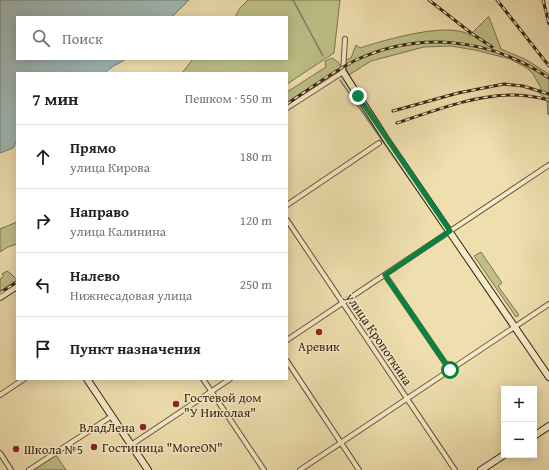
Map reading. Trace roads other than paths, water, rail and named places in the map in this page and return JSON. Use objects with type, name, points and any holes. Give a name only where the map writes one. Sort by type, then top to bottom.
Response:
[{"type":"street","points":[[547,0],[549,11]]},
{"type":"street","points":[[345,39],[343,72],[381,132],[549,377]]},
{"type":"street","points":[[288,107],[343,72]]},
{"type":"street","points":[[288,204],[379,143]]},
{"type":"street","points":[[288,339],[549,165]]},
{"type":"street","name":"улица Кропоткина","points":[[288,221],[455,470]]},
{"type":"street","points":[[385,275],[450,370]]},
{"type":"street","points":[[0,297],[16,287]]},
{"type":"street","points":[[300,470],[549,304]]},
{"type":"street","points":[[288,363],[359,470]]},
{"type":"street","points":[[0,395],[22,380]]},
{"type":"street","points":[[88,380],[148,470]]},
{"type":"street","points":[[205,380],[264,470]]},
{"type":"street","points":[[131,445],[228,380]]},
{"type":"street","points":[[29,470],[112,416]]},
{"type":"street","points":[[537,434],[549,426]]},
{"type":"street","points":[[0,453],[11,470]]},
{"type":"street","points":[[481,470],[501,457]]},
{"type":"water","points":[[0,0],[189,0],[173,16],[16,16],[16,60],[124,60],[106,72],[16,72],[16,143],[13,148],[0,153]]},
{"type":"waterway","points":[[293,0],[323,56]]},
{"type":"waterway","points":[[340,80],[444,229]]},
{"type":"railway","points":[[429,0],[471,33],[492,47]]},
{"type":"railway","points":[[497,0],[549,66]]},
{"type":"railway","points":[[543,0],[549,24]]},
{"type":"railway","points":[[288,103],[328,76],[354,61],[379,51],[404,45],[429,42],[454,43],[479,47],[503,54],[549,78]]},
{"type":"railway","points":[[393,111],[458,93],[504,84],[523,86],[549,94]]},
{"type":"railway","points":[[397,123],[454,104],[483,98],[518,95],[549,100]]},
{"type":"railway","points":[[0,293],[16,283]]},
{"type":"place","name":"Аревик","points":[[319,332]]},
{"type":"place","name":"Гостевой дом \"У Николая\"","points":[[176,404]]},
{"type":"place","name":"ВладЛена","points":[[143,427]]},
{"type":"place","name":"Гостиница \"MoreON\"","points":[[94,447]]},
{"type":"place","name":"Школа №5","points":[[16,449]]}]
